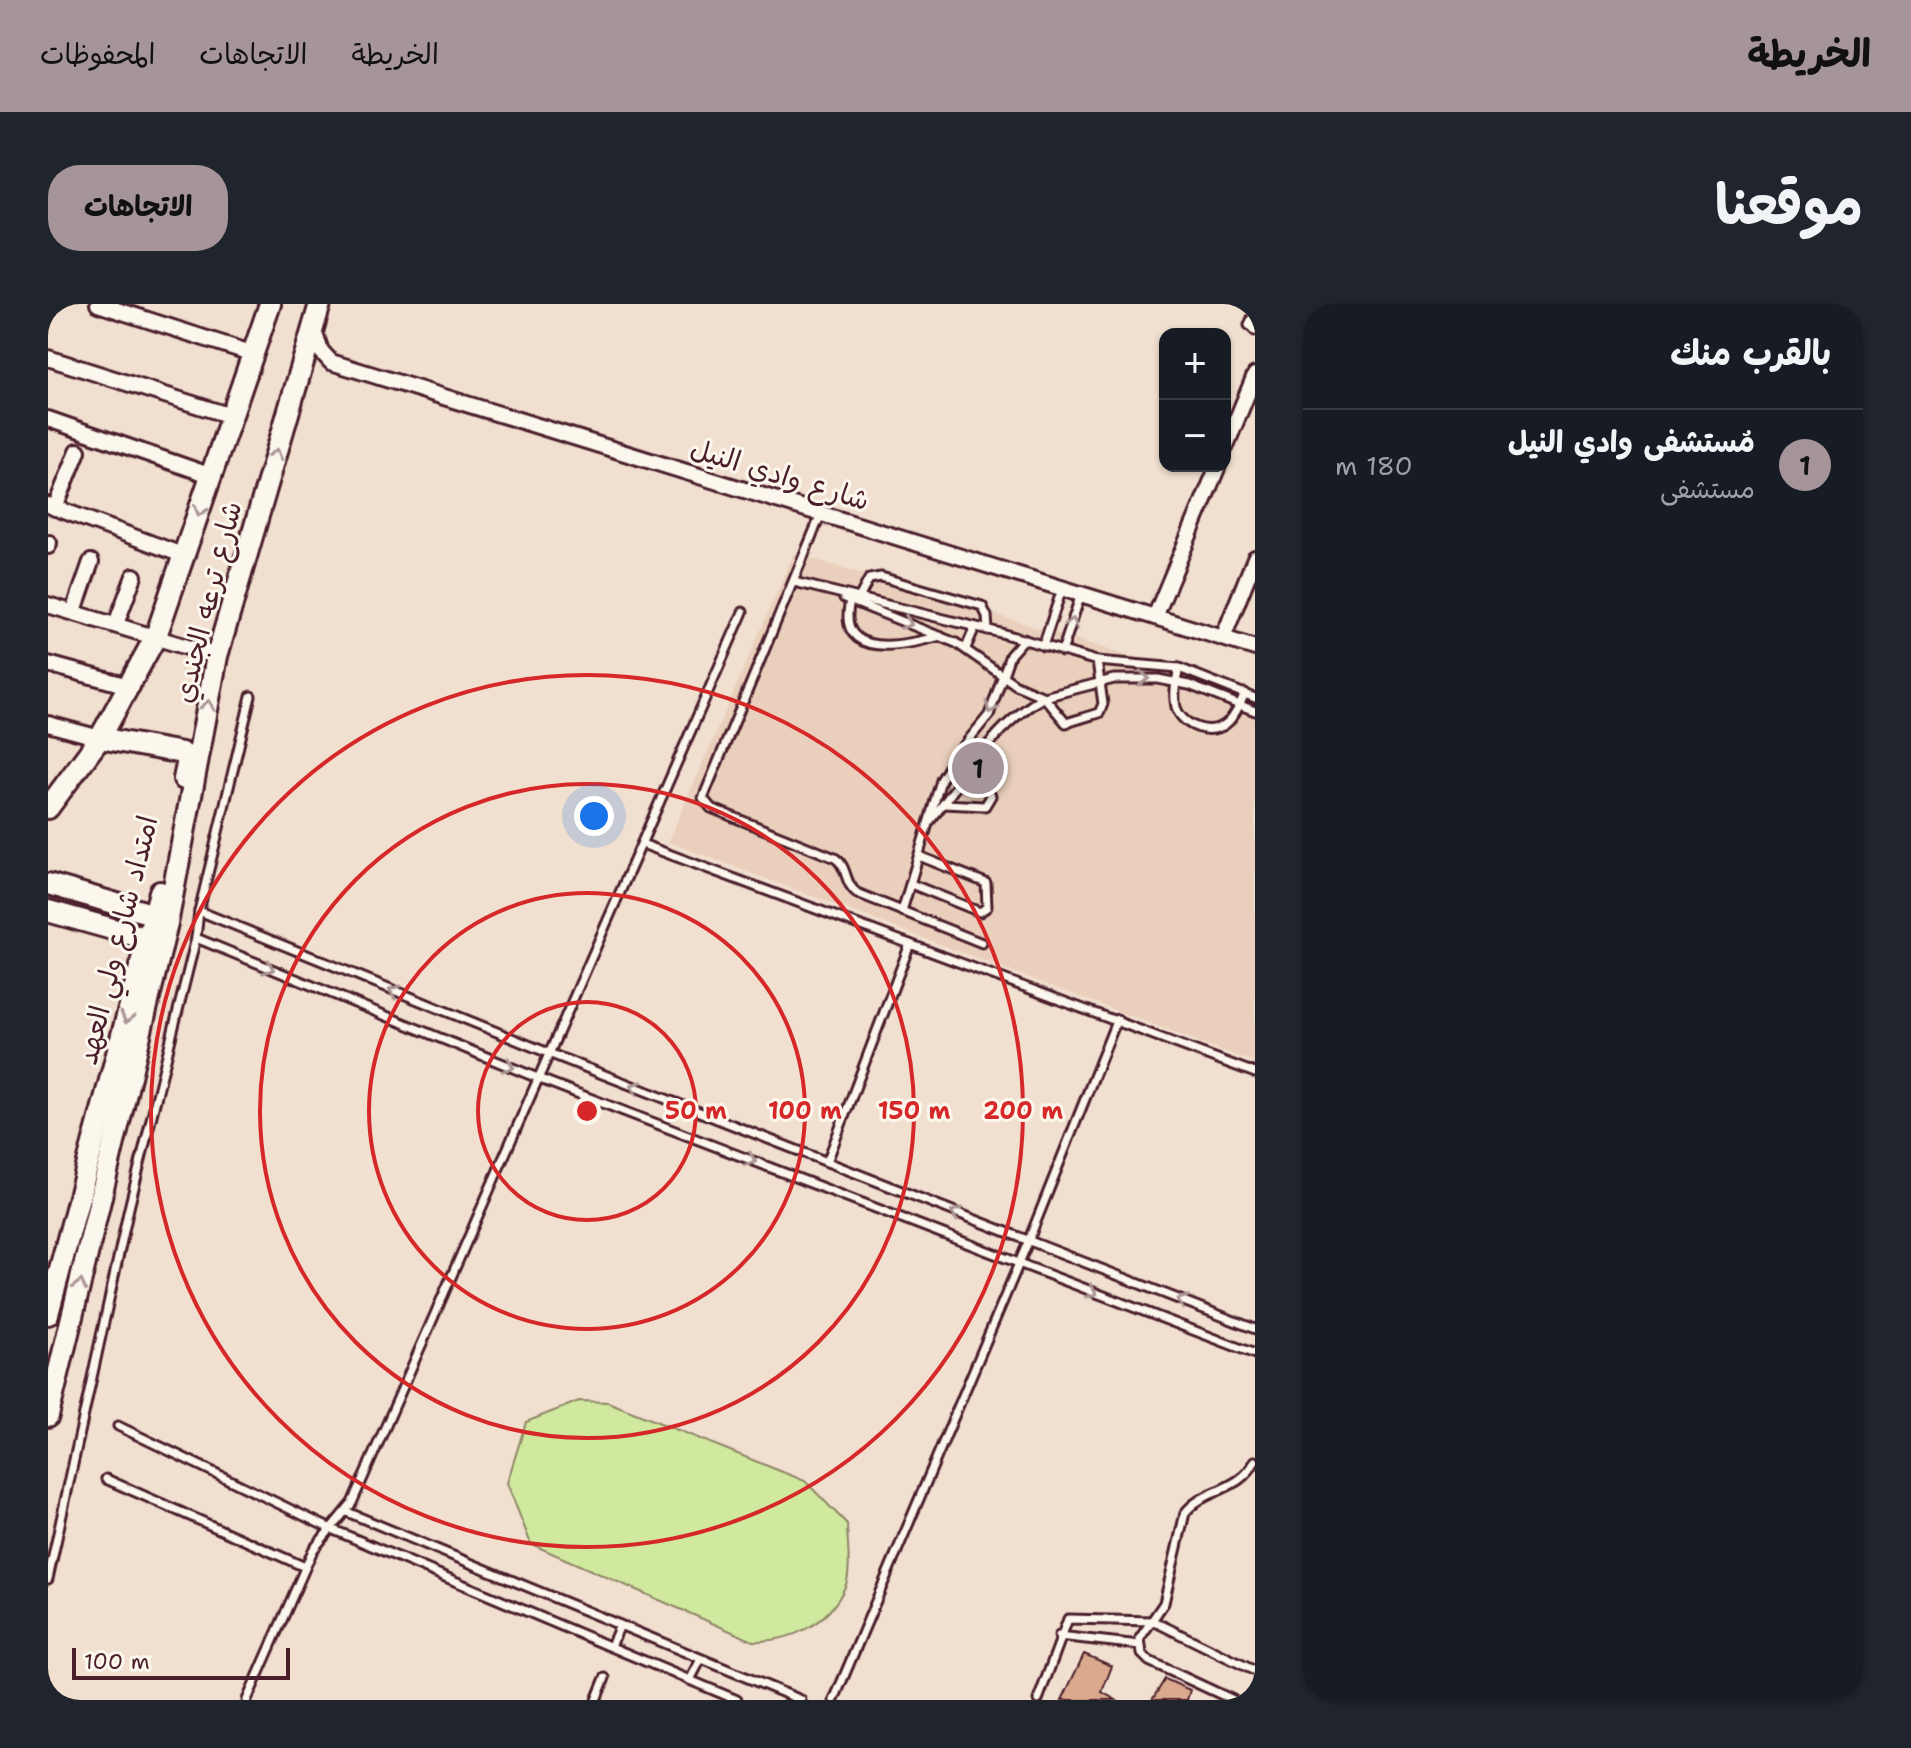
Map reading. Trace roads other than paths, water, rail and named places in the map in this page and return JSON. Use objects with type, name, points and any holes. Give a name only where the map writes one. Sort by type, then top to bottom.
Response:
[{"type":"main road","name":"شارع ترعه الجندي","points":[[48,808],[56,785],[100,738],[132,687],[156,636],[270,304]]},
{"type":"main road","name":"شارع ترعه الجندي","points":[[162,917],[193,756],[217,656],[320,304]]},
{"type":"main road","points":[[100,738],[193,756]]},
{"type":"main road","points":[[48,884],[162,917]]},
{"type":"main road","points":[[48,911],[148,939]]},
{"type":"main road","name":"امتداد شارع ولي العهد","points":[[48,1314],[148,939],[162,917]]},
{"type":"main road","name":"امتداد شارع ولي العهد","points":[[48,1416],[162,917]]},
{"type":"street","points":[[98,304],[254,354]]},
{"type":"street","name":"شارع وادي النيل","points":[[313,325],[317,345],[331,362],[1255,648]]},
{"type":"street","points":[[48,358],[231,416]]},
{"type":"street","points":[[1231,433],[1255,375]]},
{"type":"street","points":[[48,419],[212,476]]},
{"type":"street","points":[[78,451],[52,507],[185,556]]},
{"type":"street","points":[[1155,617],[1215,472]]},
{"type":"street","points":[[1223,638],[1255,558]]},
{"type":"street","points":[[74,611],[91,562]]},
{"type":"street","points":[[116,624],[134,576]]},
{"type":"street","points":[[48,605],[217,656]]},
{"type":"street","points":[[48,664],[132,687]]},
{"type":"street","points":[[48,724],[100,738]]},
{"type":"lane","points":[[1255,311],[1249,325],[1255,331]]},
{"type":"lane","points":[[821,514],[703,798],[711,808],[840,861],[852,891],[982,943]]},
{"type":"lane","points":[[859,598],[869,579],[881,577],[982,606],[987,616],[988,630]]},
{"type":"lane","points":[[794,582],[1024,639],[1097,661],[1179,668],[1255,698]]},
{"type":"lane","points":[[1043,646],[1062,589]]},
{"type":"lane","points":[[835,593],[966,648],[1003,677],[1044,697],[1066,723],[1077,723],[1102,709],[1097,661]]},
{"type":"lane","points":[[1062,652],[1081,594]]},
{"type":"lane","points":[[850,601],[847,615],[849,628],[869,643],[900,647],[940,636]]},
{"type":"lane","points":[[247,1700],[305,1567],[329,1528],[347,1512],[743,612]]},
{"type":"lane","points":[[966,648],[975,627]]},
{"type":"lane","points":[[902,911],[933,800],[949,767],[989,715],[1010,655],[1024,639]]},
{"type":"lane","points":[[1179,668],[1175,703],[1180,716],[1205,730],[1225,724],[1245,693]]},
{"type":"lane","points":[[928,824],[962,775],[1003,725],[1044,697],[1100,682],[1136,677],[1176,681],[1255,711]]},
{"type":"lane","points":[[48,1579],[129,1208],[196,938],[199,911],[251,696]]},
{"type":"lane","points":[[944,804],[981,807],[988,803],[991,796],[987,789],[949,767]]},
{"type":"lane","points":[[642,844],[1255,1073]]},
{"type":"lane","points":[[911,884],[980,912],[987,907],[986,883],[919,856]]},
{"type":"lane","points":[[199,911],[551,1054],[1255,1329]]},
{"type":"lane","points":[[196,938],[540,1079],[1255,1354]]},
{"type":"lane","points":[[827,1162],[910,944]]},
{"type":"lane","points":[[834,1700],[1019,1264],[1117,1019]]},
{"type":"lane","points":[[118,1426],[329,1528],[737,1700]]},
{"type":"lane","points":[[1233,1700],[1149,1661],[1140,1645],[1144,1631],[1153,1621],[1169,1588],[1185,1513],[1193,1504],[1243,1480],[1255,1461]]},
{"type":"lane","points":[[106,1479],[305,1567]]},
{"type":"lane","points":[[347,1512],[801,1700]]},
{"type":"lane","points":[[1038,1700],[1059,1636],[1068,1619],[1153,1621],[1255,1671]]},
{"type":"lane","points":[[611,1646],[620,1625]]},
{"type":"lane","points":[[1059,1636],[1140,1645]]},
{"type":"lane","points":[[690,1680],[701,1659]]},
{"type":"lane","points":[[596,1700],[605,1678]]},
{"type":"place","name":"مُستشفى وادي النيل","points":[[978,768]]}]
